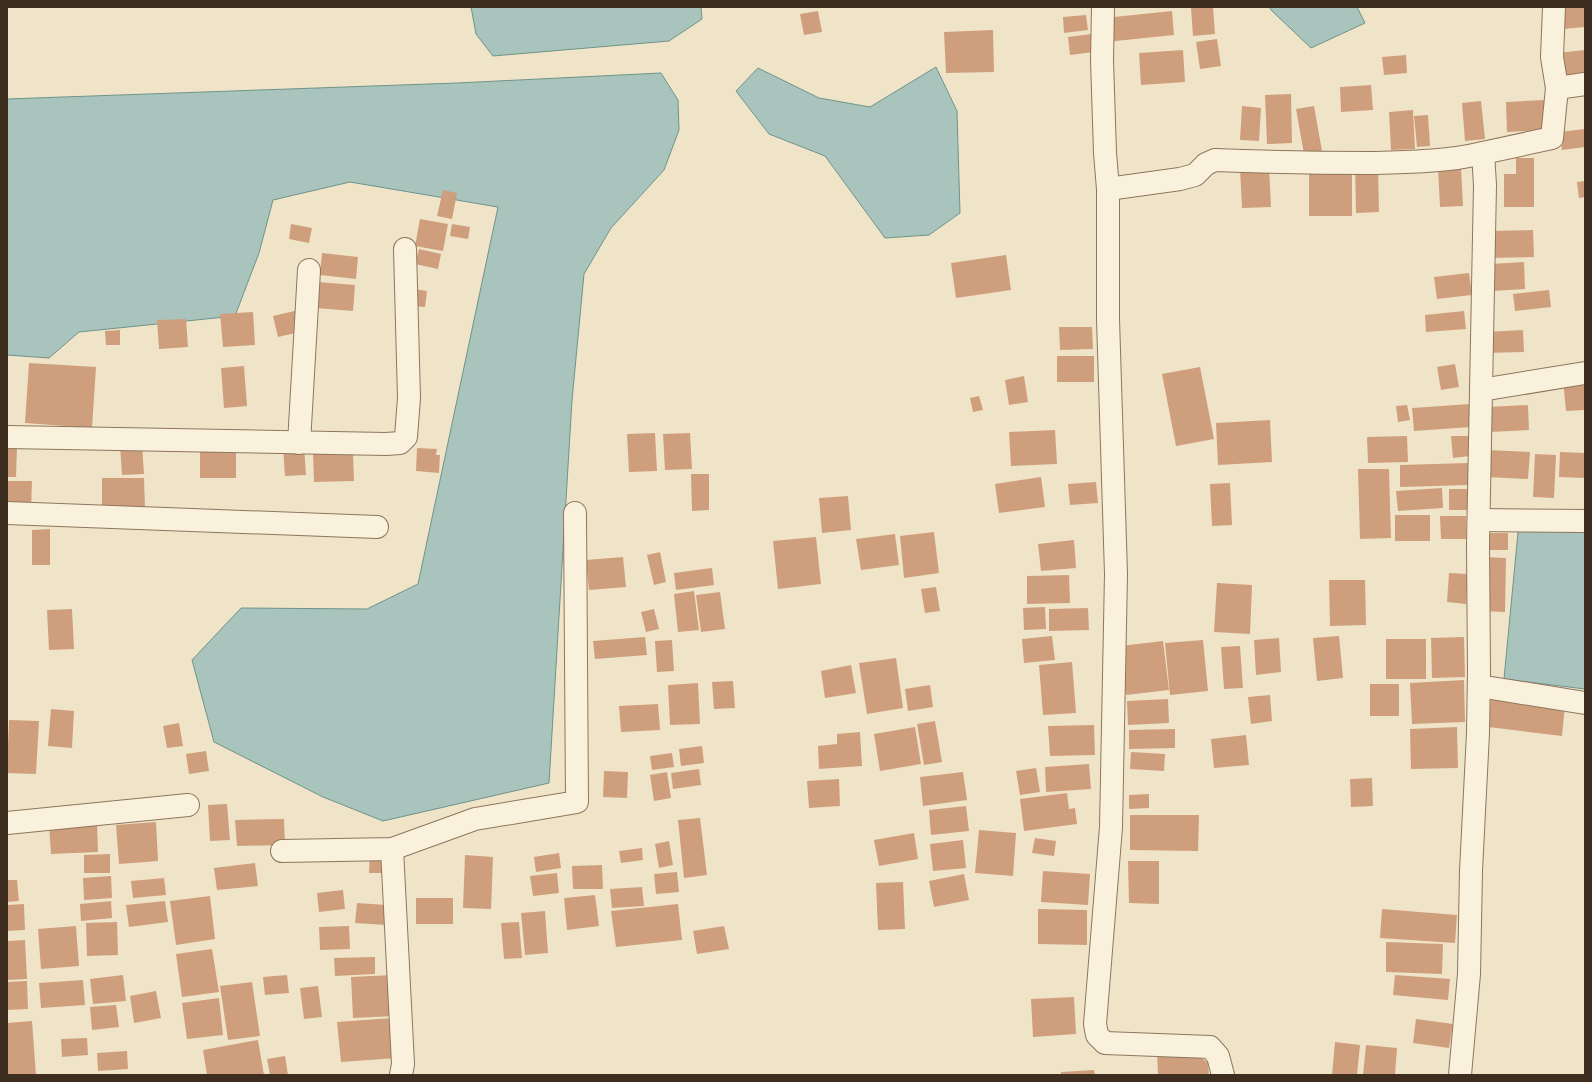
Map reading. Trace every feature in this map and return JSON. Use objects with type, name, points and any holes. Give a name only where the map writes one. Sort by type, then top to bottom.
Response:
[{"type":"street","points":[[1103,7],[1105,153],[1108,189],[1108,319],[1116,574],[1111,827],[1095,1024],[1098,1035],[1105,1043],[1210,1047],[1218,1056],[1223,1075]]},
{"type":"street","points":[[1108,189],[1180,179],[1195,175],[1206,164],[1216,160],[1311,163],[1406,162],[1462,158],[1552,138],[1557,88],[1552,57],[1554,7]]},
{"type":"street","points":[[1557,88],[1585,84]]},
{"type":"street","points":[[1460,1075],[1469,974],[1479,686],[1479,520],[1485,201],[1483,153]]},
{"type":"street","points":[[7,437],[299,443],[400,443],[406,437],[408,398],[405,249]]},
{"type":"street","points":[[299,443],[309,270]]},
{"type":"street","points":[[1481,390],[1585,373]]},
{"type":"street","points":[[7,513],[377,527]]},
{"type":"street","points":[[282,851],[392,849],[474,819],[577,802],[575,513]]},
{"type":"street","points":[[1479,520],[1585,521]]},
{"type":"street","points":[[1479,686],[1585,702]]},
{"type":"street","points":[[7,823],[188,805]]},
{"type":"street","points":[[392,849],[403,1064],[401,1075]]},
{"type":"water","points":[[471,7],[701,7],[702,19],[669,41],[493,56],[476,34]]},
{"type":"water","points":[[1269,7],[1357,7],[1365,23],[1311,48]]},
{"type":"water","points":[[936,67],[957,111],[960,213],[929,235],[885,238],[825,156],[769,134],[736,91],[758,68],[819,98],[870,107]]},
{"type":"water","points":[[661,73],[678,100],[679,130],[664,170],[611,228],[584,274],[572,400],[549,783],[383,821],[323,797],[214,742],[192,660],[241,608],[367,609],[418,584],[498,207],[350,182],[273,200],[259,253],[235,316],[79,332],[49,358],[7,355],[7,99],[457,83]]},
{"type":"water","points":[[1519,522],[1585,522],[1585,689],[1504,679]]},
{"type":"building","points":[[1213,7],[1215,34],[1193,36],[1191,8]]},
{"type":"building","points":[[1561,7],[1585,7],[1585,27],[1563,29]]},
{"type":"building","points":[[818,11],[822,32],[804,35],[800,14]]},
{"type":"building","points":[[1172,11],[1174,35],[1106,42],[1104,18]]},
{"type":"building","points":[[1086,15],[1088,30],[1064,33],[1063,17]]},
{"type":"building","points":[[993,30],[994,72],[946,73],[944,32]]},
{"type":"building","points":[[1092,34],[1094,52],[1070,55],[1068,37]]},
{"type":"building","points":[[1217,39],[1221,66],[1200,69],[1196,42]]},
{"type":"building","points":[[1183,50],[1185,82],[1141,85],[1139,53]]},
{"type":"building","points":[[1585,50],[1585,74],[1559,76],[1557,53]]},
{"type":"building","points":[[1406,55],[1407,73],[1384,75],[1382,57]]},
{"type":"building","points":[[1371,85],[1373,110],[1341,112],[1340,87]]},
{"type":"building","points":[[1291,94],[1292,143],[1267,144],[1265,95]]},
{"type":"building","points":[[1545,100],[1547,130],[1507,132],[1506,102]]},
{"type":"building","points":[[1481,101],[1485,139],[1465,141],[1462,103]]},
{"type":"building","points":[[1242,106],[1261,108],[1259,141],[1240,140]]},
{"type":"building","points":[[1314,106],[1322,151],[1304,154],[1296,109]]},
{"type":"building","points":[[1413,110],[1415,149],[1391,150],[1389,112]]},
{"type":"building","points":[[1428,115],[1430,146],[1417,147],[1414,116]]},
{"type":"building","points":[[1585,129],[1585,147],[1562,150],[1560,132]]},
{"type":"building","points":[[1516,158],[1534,158],[1534,207],[1504,207],[1504,174],[1516,174]]},
{"type":"building","points":[[1309,164],[1352,164],[1352,216],[1309,216]]},
{"type":"building","points":[[1355,164],[1378,164],[1379,212],[1356,213]]},
{"type":"building","points":[[1269,166],[1271,207],[1242,208],[1240,168]]},
{"type":"building","points":[[1461,167],[1463,206],[1440,207],[1438,168]]},
{"type":"building","points":[[1585,181],[1585,197],[1579,198],[1577,182]]},
{"type":"building","points":[[443,190],[457,193],[452,219],[437,216]]},
{"type":"building","points":[[420,219],[448,224],[443,251],[415,246]]},
{"type":"building","points":[[291,224],[312,228],[309,243],[289,239]]},
{"type":"building","points":[[452,224],[470,227],[468,239],[450,236]]},
{"type":"building","points":[[1533,230],[1534,257],[1487,258],[1486,231]]},
{"type":"building","points":[[419,249],[441,254],[438,269],[415,264]]},
{"type":"building","points":[[322,253],[358,257],[356,279],[320,275]]},
{"type":"building","points":[[1006,255],[1011,290],[956,298],[951,263]]},
{"type":"building","points":[[1524,262],[1525,289],[1492,291],[1490,264]]},
{"type":"building","points":[[1469,273],[1472,295],[1437,299],[1434,277]]},
{"type":"building","points":[[318,282],[355,285],[353,311],[316,308]]},
{"type":"building","points":[[414,289],[427,291],[425,307],[412,306]]},
{"type":"building","points":[[1549,290],[1551,307],[1515,311],[1513,294]]},
{"type":"building","points":[[299,310],[304,331],[278,337],[273,316]]},
{"type":"building","points":[[1464,311],[1466,329],[1426,332],[1425,315]]},
{"type":"building","points":[[253,312],[255,345],[223,347],[220,314]]},
{"type":"building","points":[[186,319],[188,347],[159,349],[157,320]]},
{"type":"building","points":[[1059,327],[1092,327],[1093,349],[1060,350]]},
{"type":"building","points":[[120,330],[120,345],[106,345],[105,331]]},
{"type":"building","points":[[1523,330],[1524,352],[1486,353],[1485,332]]},
{"type":"building","points":[[1057,356],[1094,356],[1094,382],[1057,382]]},
{"type":"building","points":[[29,363],[96,367],[92,428],[25,423]]},
{"type":"building","points":[[1455,364],[1459,387],[1441,390],[1437,367]]},
{"type":"building","points":[[244,366],[247,406],[224,408],[221,368]]},
{"type":"building","points":[[1200,367],[1214,439],[1176,446],[1162,374]]},
{"type":"building","points":[[1024,376],[1028,402],[1009,405],[1005,380]]},
{"type":"building","points":[[1585,377],[1585,410],[1566,411],[1563,380]]},
{"type":"building","points":[[979,396],[983,410],[973,412],[970,398]]},
{"type":"building","points":[[1470,404],[1471,427],[1414,431],[1412,408]]},
{"type":"building","points":[[1407,405],[1410,420],[1398,422],[1396,406]]},
{"type":"building","points":[[1528,405],[1529,430],[1489,432],[1487,407]]},
{"type":"building","points":[[1270,420],[1272,462],[1218,465],[1216,423]]},
{"type":"building","points":[[1055,430],[1057,464],[1011,466],[1009,432]]},
{"type":"building","points":[[655,433],[657,471],[629,472],[627,434]]},
{"type":"building","points":[[690,433],[692,469],[665,470],[663,434]]},
{"type":"building","points":[[1407,436],[1408,462],[1368,463],[1367,437]]},
{"type":"building","points":[[1451,436],[1469,436],[1470,456],[1453,458]]},
{"type":"building","points":[[142,444],[144,474],[122,475],[120,446]]},
{"type":"building","points":[[304,445],[306,475],[285,476],[283,446]]},
{"type":"building","points":[[7,447],[17,447],[16,477],[7,477]]},
{"type":"building","points":[[200,448],[236,448],[236,478],[200,478]]},
{"type":"building","points":[[417,448],[437,449],[436,455],[440,455],[439,473],[416,471]]},
{"type":"building","points":[[1487,450],[1530,452],[1528,479],[1486,477]]},
{"type":"building","points":[[1560,452],[1585,453],[1585,478],[1559,477]]},
{"type":"building","points":[[353,453],[354,481],[314,482],[313,454]]},
{"type":"building","points":[[1535,454],[1556,455],[1554,498],[1533,497]]},
{"type":"building","points":[[1468,463],[1469,485],[1400,487],[1400,465]]},
{"type":"building","points":[[1358,469],[1389,469],[1391,538],[1360,539]]},
{"type":"building","points":[[691,474],[709,474],[709,510],[692,511]]},
{"type":"building","points":[[1041,477],[1045,507],[999,513],[995,484]]},
{"type":"building","points":[[102,478],[144,478],[145,508],[102,508]]},
{"type":"building","points":[[8,481],[32,481],[31,510],[7,510]]},
{"type":"building","points":[[1096,482],[1098,503],[1070,505],[1068,484]]},
{"type":"building","points":[[1230,483],[1232,525],[1212,526],[1210,484]]},
{"type":"building","points":[[1442,488],[1443,508],[1398,511],[1396,491]]},
{"type":"building","points":[[1449,489],[1467,489],[1467,510],[1449,510]]},
{"type":"building","points":[[848,496],[851,530],[822,533],[819,498]]},
{"type":"building","points":[[1395,515],[1430,515],[1430,541],[1395,541]]},
{"type":"building","points":[[1440,516],[1466,516],[1466,539],[1441,539]]},
{"type":"building","points":[[50,529],[50,565],[32,565],[32,530]]},
{"type":"building","points":[[934,532],[939,573],[904,578],[900,536]]},
{"type":"building","points":[[1483,533],[1508,533],[1508,550],[1484,550]]},
{"type":"building","points":[[895,534],[899,565],[861,570],[856,539]]},
{"type":"building","points":[[816,537],[821,584],[778,589],[773,541]]},
{"type":"building","points":[[1074,540],[1076,568],[1041,571],[1038,544]]},
{"type":"building","points":[[660,552],[666,582],[654,585],[647,555]]},
{"type":"building","points":[[623,557],[626,587],[589,590],[586,560]]},
{"type":"building","points":[[1483,557],[1506,558],[1505,612],[1482,611]]},
{"type":"building","points":[[712,568],[714,585],[676,590],[674,573]]},
{"type":"building","points":[[1449,573],[1468,574],[1466,604],[1447,602]]},
{"type":"building","points":[[1069,575],[1070,603],[1027,604],[1027,576]]},
{"type":"building","points":[[1329,580],[1365,580],[1366,625],[1330,626]]},
{"type":"building","points":[[1217,583],[1252,585],[1250,634],[1214,632]]},
{"type":"building","points":[[936,587],[940,611],[925,613],[921,589]]},
{"type":"building","points":[[694,591],[699,630],[678,632],[674,594]]},
{"type":"building","points":[[720,592],[725,629],[701,632],[696,595]]},
{"type":"building","points":[[1045,607],[1046,629],[1024,630],[1023,608]]},
{"type":"building","points":[[1088,608],[1089,630],[1049,631],[1049,609]]},
{"type":"building","points":[[72,609],[74,649],[49,650],[47,610]]},
{"type":"building","points":[[654,609],[659,629],[646,632],[641,612]]},
{"type":"building","points":[[1052,636],[1055,660],[1024,663],[1022,639]]},
{"type":"building","points":[[1339,636],[1343,678],[1317,681],[1313,638]]},
{"type":"building","points":[[645,637],[647,655],[595,659],[593,641]]},
{"type":"building","points":[[1464,637],[1465,677],[1432,678],[1431,638]]},
{"type":"building","points":[[1279,638],[1281,672],[1256,675],[1254,640]]},
{"type":"building","points":[[1386,639],[1426,639],[1426,679],[1386,679]]},
{"type":"building","points":[[672,640],[674,671],[657,672],[655,641]]},
{"type":"building","points":[[1203,640],[1208,691],[1170,695],[1165,643]]},
{"type":"building","points":[[1163,641],[1169,690],[1126,695],[1120,646]]},
{"type":"building","points":[[1240,646],[1243,688],[1224,689],[1221,647]]},
{"type":"building","points":[[896,658],[903,708],[867,714],[859,663]]},
{"type":"building","points":[[1072,662],[1076,713],[1043,715],[1039,665]]},
{"type":"building","points":[[851,665],[856,693],[825,698],[821,671]]},
{"type":"building","points":[[1464,680],[1465,722],[1412,724],[1410,683]]},
{"type":"building","points":[[733,681],[735,708],[714,709],[712,682]]},
{"type":"building","points":[[698,683],[700,724],[670,725],[668,685]]},
{"type":"building","points":[[1370,684],[1399,684],[1399,716],[1370,716]]},
{"type":"building","points":[[930,685],[933,707],[908,711],[905,689]]},
{"type":"building","points":[[1270,695],[1272,721],[1251,724],[1248,697]]},
{"type":"building","points":[[1491,697],[1565,705],[1562,736],[1488,727]]},
{"type":"building","points":[[1168,699],[1169,723],[1128,725],[1127,701]]},
{"type":"building","points":[[658,704],[660,730],[621,732],[619,706]]},
{"type":"building","points":[[51,709],[74,711],[72,748],[48,746]]},
{"type":"building","points":[[9,720],[39,721],[36,774],[7,773]]},
{"type":"building","points":[[935,721],[942,762],[924,765],[917,724]]},
{"type":"building","points":[[179,723],[183,746],[167,748],[163,726]]},
{"type":"building","points":[[1094,725],[1095,755],[1050,756],[1048,726]]},
{"type":"building","points":[[915,727],[921,764],[880,771],[874,734]]},
{"type":"building","points":[[1457,727],[1458,768],[1411,769],[1410,729]]},
{"type":"building","points":[[1175,729],[1175,748],[1129,749],[1129,730]]},
{"type":"building","points":[[860,732],[862,766],[819,769],[818,746],[837,744],[837,734]]},
{"type":"building","points":[[1246,735],[1249,765],[1214,768],[1211,739]]},
{"type":"building","points":[[702,746],[704,763],[681,766],[679,749]]},
{"type":"building","points":[[206,751],[209,771],[189,774],[186,754]]},
{"type":"building","points":[[1131,752],[1165,754],[1164,771],[1130,769]]},
{"type":"building","points":[[672,753],[674,767],[652,770],[650,756]]},
{"type":"building","points":[[1089,764],[1091,789],[1046,792],[1045,767]]},
{"type":"building","points":[[1036,768],[1040,792],[1020,795],[1016,771]]},
{"type":"building","points":[[699,769],[701,785],[673,789],[671,773]]},
{"type":"building","points":[[604,771],[628,772],[627,798],[603,797]]},
{"type":"building","points":[[667,772],[671,798],[654,801],[650,775]]},
{"type":"building","points":[[963,772],[967,800],[923,806],[920,777]]},
{"type":"building","points":[[1372,778],[1373,806],[1351,807],[1350,779]]},
{"type":"building","points":[[839,779],[840,806],[809,808],[807,781]]},
{"type":"building","points":[[1067,793],[1069,809],[1075,808],[1077,824],[1024,831],[1020,799]]},
{"type":"building","points":[[1149,794],[1149,808],[1129,809],[1129,795]]},
{"type":"building","points":[[227,804],[230,840],[210,841],[208,805]]},
{"type":"building","points":[[966,806],[969,831],[931,835],[929,810]]},
{"type":"building","points":[[1130,815],[1199,815],[1198,851],[1130,850]]},
{"type":"building","points":[[700,818],[707,875],[684,878],[678,820]]},
{"type":"building","points":[[284,819],[285,845],[237,846],[235,820]]},
{"type":"building","points":[[97,822],[98,852],[51,854],[49,824]]},
{"type":"building","points":[[156,822],[158,861],[119,864],[116,825]]},
{"type":"building","points":[[979,830],[1016,833],[1013,876],[975,873]]},
{"type":"building","points":[[914,833],[918,859],[879,866],[874,840]]},
{"type":"building","points":[[1035,838],[1056,841],[1054,856],[1032,853]]},
{"type":"building","points":[[963,840],[966,868],[933,871],[930,844]]},
{"type":"building","points":[[669,841],[673,865],[659,868],[655,844]]},
{"type":"building","points":[[642,848],[643,860],[621,863],[619,851]]},
{"type":"building","points":[[370,849],[386,850],[385,873],[369,873]]},
{"type":"building","points":[[559,853],[561,868],[536,872],[534,857]]},
{"type":"building","points":[[110,854],[110,873],[84,873],[84,855]]},
{"type":"building","points":[[465,855],[493,857],[491,909],[463,908]]},
{"type":"building","points":[[1128,861],[1159,861],[1159,904],[1129,903]]},
{"type":"building","points":[[255,863],[258,886],[217,890],[214,868]]},
{"type":"building","points":[[602,865],[603,889],[573,889],[572,866]]},
{"type":"building","points":[[1043,871],[1090,874],[1088,905],[1041,902]]},
{"type":"building","points":[[677,872],[679,892],[656,894],[654,874]]},
{"type":"building","points":[[557,873],[559,893],[533,896],[530,876]]},
{"type":"building","points":[[964,874],[969,900],[934,907],[929,881]]},
{"type":"building","points":[[111,876],[112,898],[84,900],[83,878]]},
{"type":"building","points":[[164,878],[166,895],[133,898],[131,881]]},
{"type":"building","points":[[7,880],[17,880],[19,901],[7,902]]},
{"type":"building","points":[[903,882],[905,929],[878,930],[876,883]]},
{"type":"building","points":[[642,887],[644,906],[612,908],[610,889]]},
{"type":"building","points":[[343,890],[345,909],[319,912],[317,893]]},
{"type":"building","points":[[595,895],[599,926],[567,930],[564,898]]},
{"type":"building","points":[[210,896],[215,939],[176,945],[170,901]]},
{"type":"building","points":[[416,898],[453,898],[453,924],[416,924]]},
{"type":"building","points":[[111,901],[112,918],[81,921],[80,904]]},
{"type":"building","points":[[165,901],[168,922],[129,927],[126,905]]},
{"type":"building","points":[[357,903],[387,905],[386,925],[355,923]]},
{"type":"building","points":[[24,904],[25,930],[7,931],[7,905]]},
{"type":"building","points":[[678,904],[682,940],[616,947],[611,911]]},
{"type":"building","points":[[1038,909],[1087,910],[1087,945],[1038,944]]},
{"type":"building","points":[[1382,909],[1457,915],[1455,943],[1380,938]]},
{"type":"building","points":[[545,911],[548,953],[525,955],[521,913]]},
{"type":"building","points":[[117,922],[118,955],[87,956],[86,923]]},
{"type":"building","points":[[519,922],[522,958],[504,959],[501,923]]},
{"type":"building","points":[[76,926],[79,966],[41,969],[38,929]]},
{"type":"building","points":[[349,926],[350,949],[320,950],[319,927]]},
{"type":"building","points":[[724,926],[729,949],[697,954],[693,931]]},
{"type":"building","points":[[25,940],[27,979],[7,980],[7,941]]},
{"type":"building","points":[[1386,942],[1443,944],[1442,974],[1386,972]]},
{"type":"building","points":[[212,949],[219,992],[182,997],[176,954]]},
{"type":"building","points":[[375,957],[375,974],[335,976],[334,958]]},
{"type":"building","points":[[123,975],[126,1001],[93,1004],[90,979]]},
{"type":"building","points":[[287,975],[289,993],[265,995],[263,977]]},
{"type":"building","points":[[393,975],[395,1016],[353,1018],[351,977]]},
{"type":"building","points":[[1395,975],[1450,979],[1448,1000],[1393,995]]},
{"type":"building","points":[[83,980],[85,1005],[41,1008],[39,983]]},
{"type":"building","points":[[27,981],[28,1009],[7,1010],[7,982]]},
{"type":"building","points":[[252,982],[260,1036],[228,1040],[220,986]]},
{"type":"building","points":[[318,986],[322,1017],[304,1019],[300,988]]},
{"type":"building","points":[[156,991],[161,1018],[134,1023],[130,996]]},
{"type":"building","points":[[1074,997],[1076,1034],[1033,1037],[1031,999]]},
{"type":"building","points":[[219,998],[223,1035],[187,1039],[182,1003]]},
{"type":"building","points":[[116,1005],[119,1027],[92,1030],[90,1007]]},
{"type":"building","points":[[393,1018],[397,1058],[341,1062],[337,1022]]},
{"type":"building","points":[[1416,1019],[1453,1024],[1449,1048],[1413,1043]]},
{"type":"building","points":[[32,1021],[36,1075],[7,1075],[7,1023]]},
{"type":"building","points":[[87,1038],[88,1055],[62,1057],[61,1039]]},
{"type":"building","points":[[258,1040],[264,1075],[207,1075],[203,1050]]},
{"type":"building","points":[[1335,1042],[1360,1045],[1357,1075],[1332,1075]]},
{"type":"building","points":[[1366,1045],[1397,1048],[1395,1075],[1363,1075]]},
{"type":"building","points":[[127,1051],[128,1069],[98,1071],[97,1053]]},
{"type":"building","points":[[1157,1051],[1192,1051],[1208,1063],[1209,1075],[1158,1075]]},
{"type":"building","points":[[285,1056],[288,1075],[270,1075],[267,1059]]},
{"type":"building","points":[[1094,1070],[1095,1075],[1061,1075],[1061,1072]]}]
